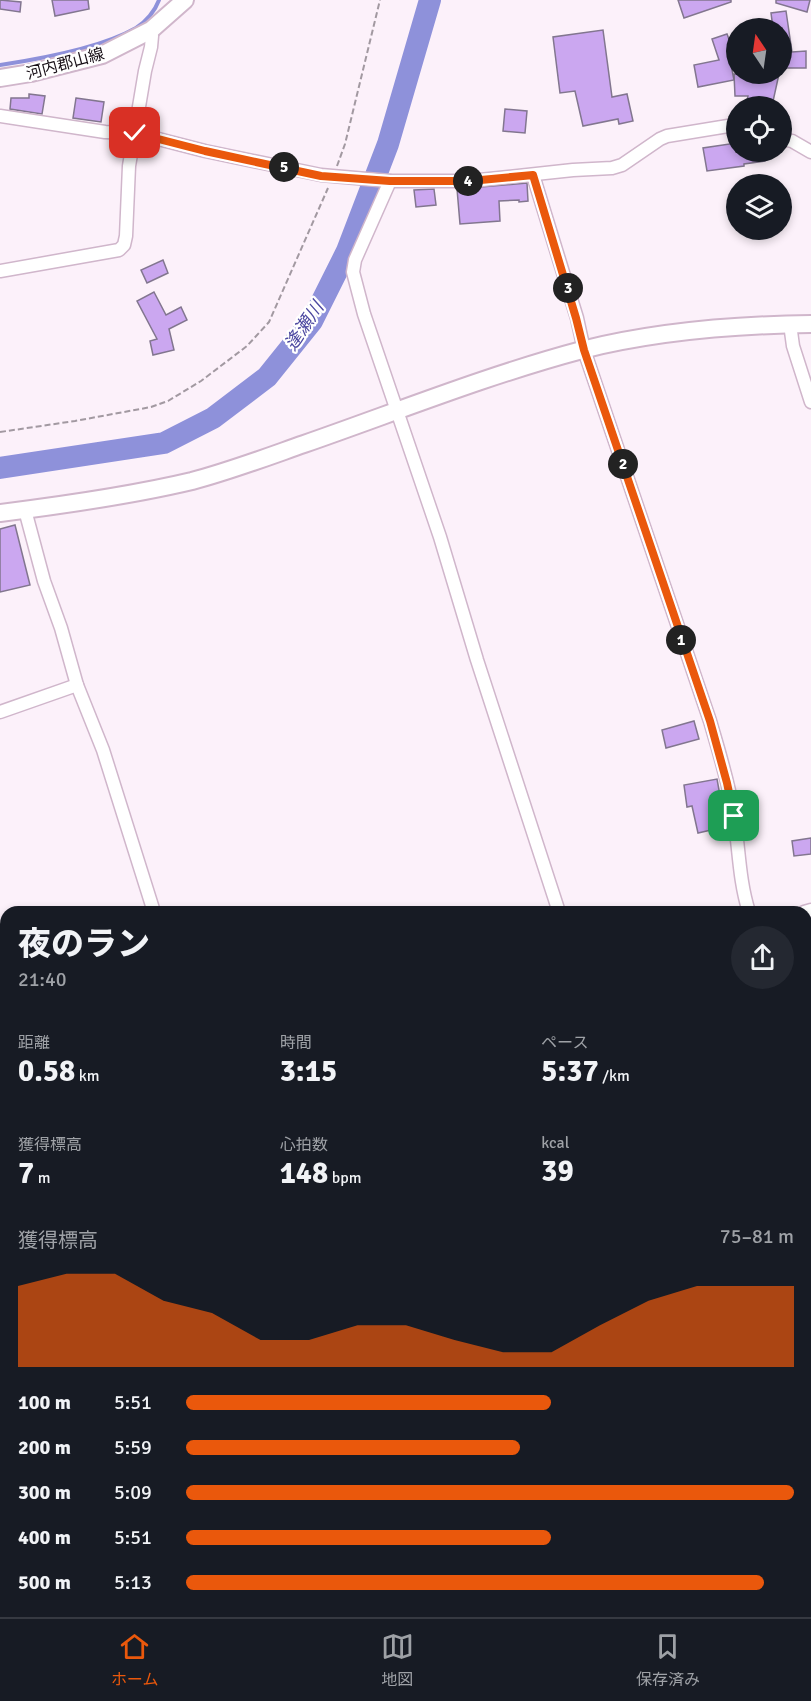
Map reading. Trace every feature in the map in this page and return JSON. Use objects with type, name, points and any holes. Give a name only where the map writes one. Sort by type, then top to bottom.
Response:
[{"type":"street","name":"河内郡山線","points":[[0,78],[31,73],[102,55],[151,30],[180,2]]},
{"type":"street","points":[[0,271],[119,250],[124,245],[129,166],[151,47],[151,30]]},
{"type":"street","points":[[0,116],[105,132],[135,133],[321,176],[390,181],[470,181],[612,168],[622,165],[667,136],[726,126]]},
{"type":"street","points":[[792,141],[811,152]]},
{"type":"street","points":[[533,175],[579,326],[584,350],[710,721],[734,816],[747,906]]},
{"type":"street","points":[[390,181],[352,267],[364,314],[440,537],[477,660],[558,906]]},
{"type":"street","points":[[790,324],[793,346],[811,402]]},
{"type":"street","points":[[0,513],[96,500],[192,481],[517,370],[584,350],[656,334],[715,328],[811,324]]},
{"type":"street","points":[[25,510],[44,581],[78,685],[103,750],[152,906]]},
{"type":"street","points":[[0,712],[78,685]]},
{"type":"path","points":[[0,432],[151,407],[168,401],[201,381],[246,346],[269,322],[336,177],[380,0]]},
{"type":"building","points":[[0,0],[21,2],[20,12],[0,9]]},
{"type":"building","points":[[52,0],[88,0],[89,9],[55,16]]},
{"type":"building","points":[[678,0],[731,0],[731,2],[684,18]]},
{"type":"building","points":[[776,0],[810,0],[807,12],[776,3]]},
{"type":"building","points":[[786,11],[787,18],[772,18],[771,13]]},
{"type":"building","points":[[603,30],[612,97],[627,94],[633,121],[619,124],[618,119],[583,126],[575,91],[560,93],[553,37]]},
{"type":"building","points":[[726,34],[726,82],[698,87],[694,65],[719,60],[712,39]]},
{"type":"building","points":[[806,51],[806,68],[792,68],[792,52]]},
{"type":"building","points":[[734,84],[777,84],[774,96],[735,96]]},
{"type":"building","points":[[29,94],[45,96],[42,114],[10,109],[11,98],[29,98]]},
{"type":"building","points":[[76,98],[104,102],[101,122],[73,118]]},
{"type":"building","points":[[505,109],[527,111],[525,133],[503,131]]},
{"type":"building","points":[[726,145],[726,162],[758,162],[707,171],[703,148]]},
{"type":"building","points":[[527,183],[528,201],[499,201],[500,221],[460,224],[457,189]]},
{"type":"building","points":[[434,189],[436,205],[416,207],[414,190]]},
{"type":"building","points":[[163,260],[168,273],[147,283],[141,270]]},
{"type":"building","points":[[154,292],[166,315],[181,307],[187,320],[169,329],[174,350],[153,355],[150,341],[157,339],[137,301]]},
{"type":"building","points":[[15,525],[30,585],[0,592],[0,529]]},
{"type":"building","points":[[694,721],[699,739],[666,748],[662,730]]},
{"type":"building","points":[[717,779],[724,827],[698,833],[692,806],[687,807],[684,785]]},
{"type":"building","points":[[811,838],[811,854],[794,856],[792,841]]},
{"type":"waterway","points":[[0,65],[70,52],[122,35],[143,23],[153,12],[159,0]]},
{"type":"waterway","name":"逢瀬川","points":[[0,468],[164,443],[213,418],[267,377],[312,321],[347,251],[388,144],[430,0]]},
{"type":"route","points":[[135,133],[321,176],[390,181],[470,181],[533,175],[584,350],[710,721],[734,816]]}]
